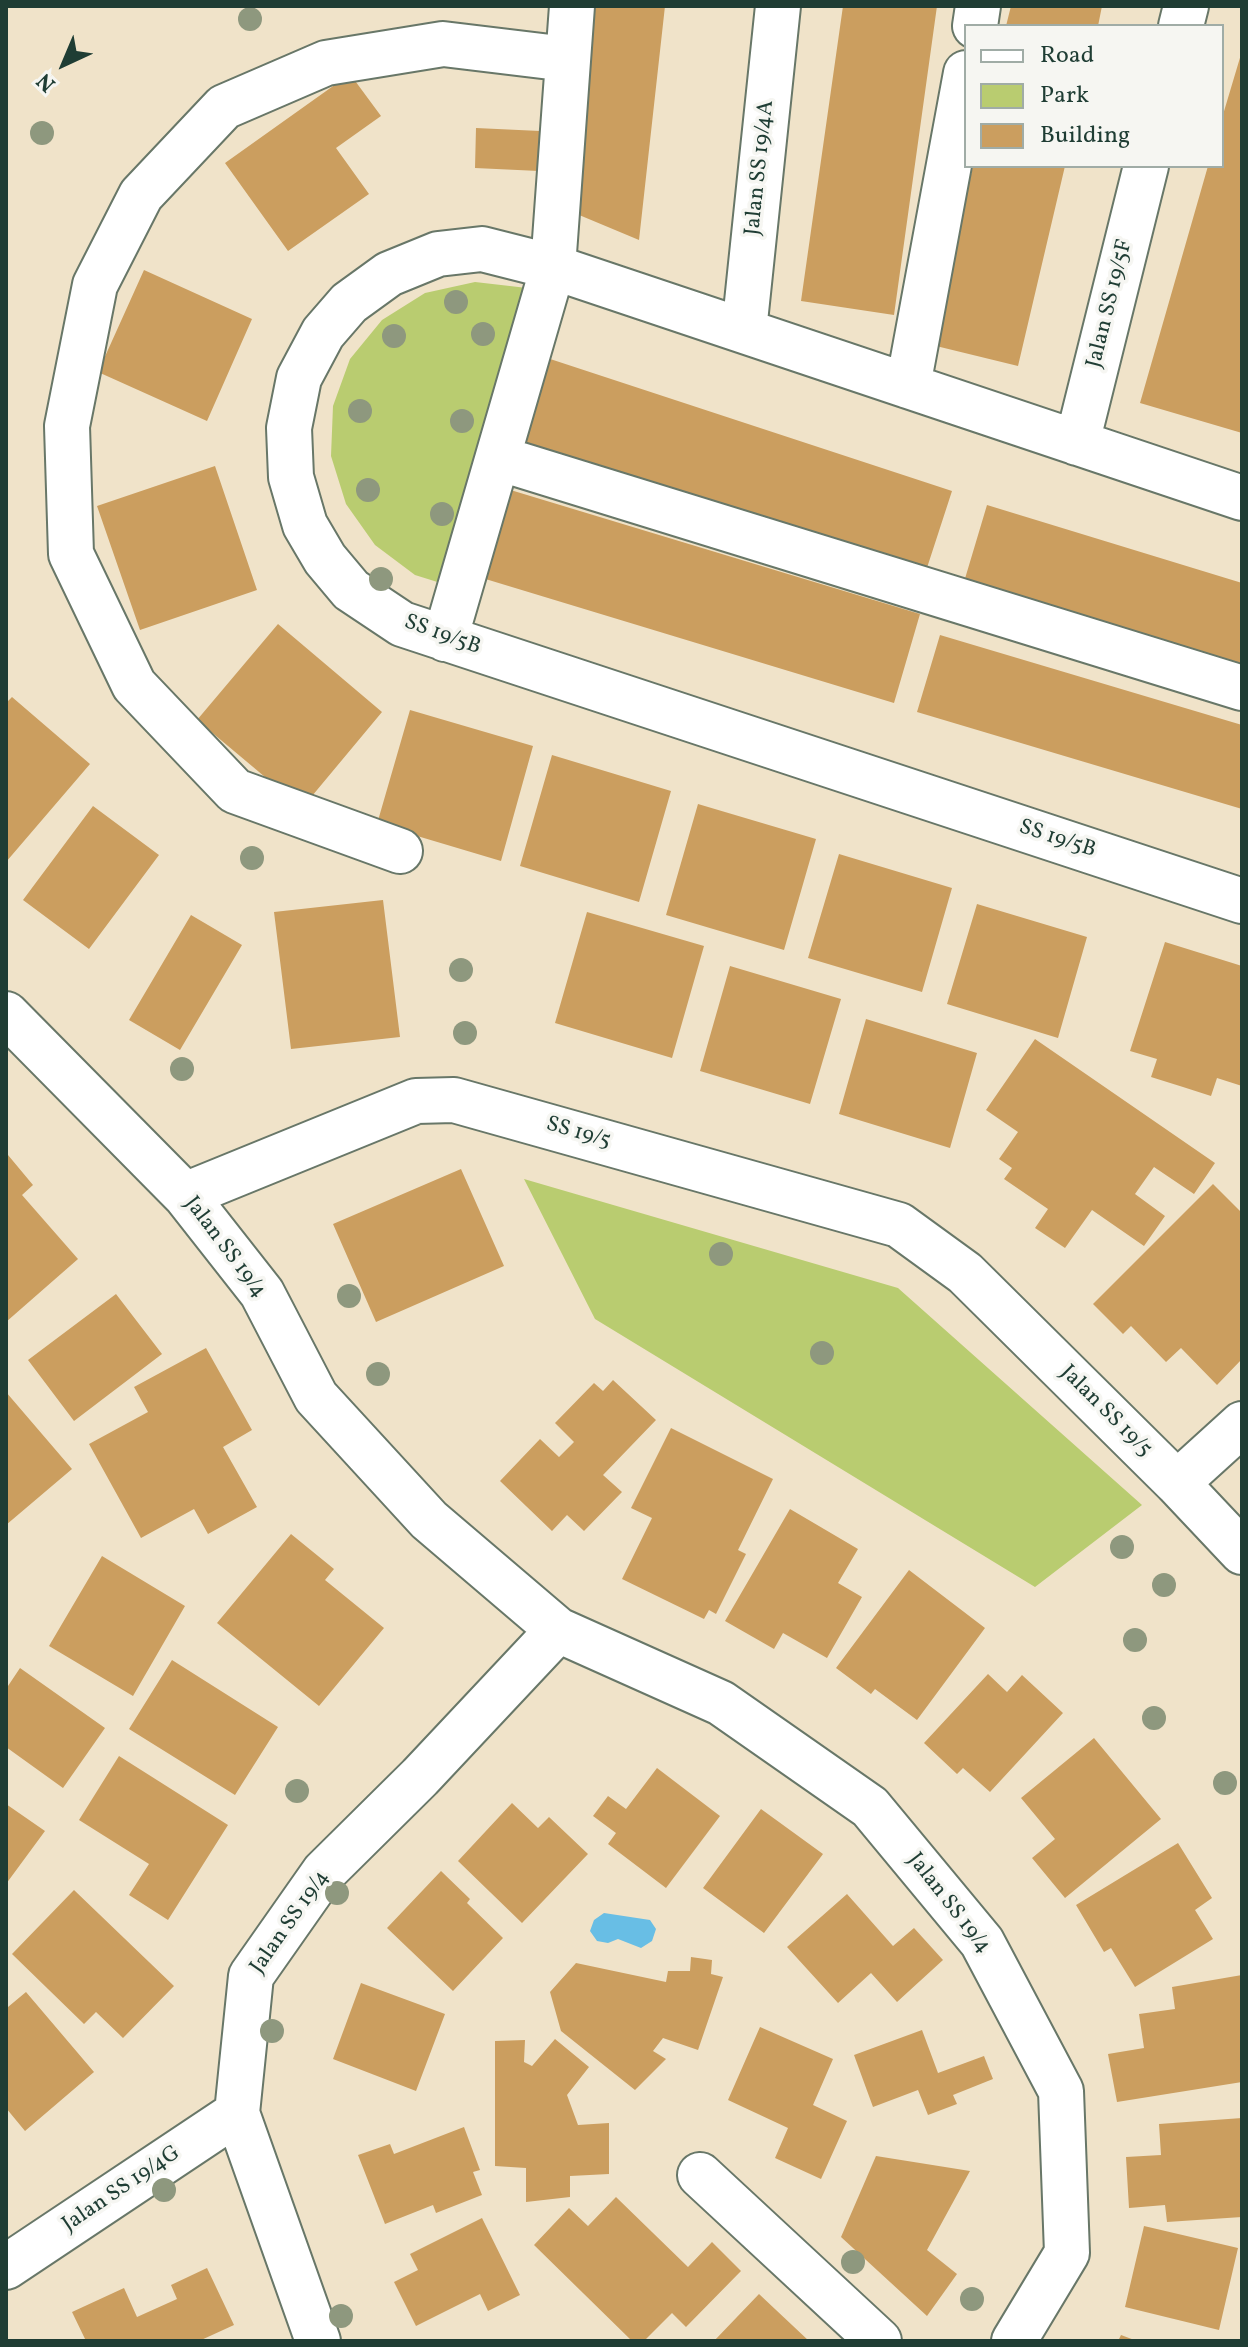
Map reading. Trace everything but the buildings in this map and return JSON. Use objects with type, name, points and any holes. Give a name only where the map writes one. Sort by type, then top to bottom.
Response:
[{"type":"street","points":[[445,639],[553,267],[572,6]]},
{"type":"street","name":"Jalan SS 19/4A","points":[[744,331],[778,6]]},
{"type":"street","points":[[400,851],[235,791],[134,685],[71,554],[67,426],[95,285],[141,195],[224,107],[326,63],[443,44],[567,59]]},
{"type":"street","points":[[908,386],[964,84]]},
{"type":"street","name":"Jalan SS 19/5F","points":[[1077,443],[1146,168]]},
{"type":"street","name":"SS 19/5B","points":[[1240,492],[1077,443],[553,267],[482,249],[438,254],[389,274],[349,303],[323,333],[299,378],[289,428],[291,477],[305,525],[325,559],[351,590],[402,624],[1242,901]]},
{"type":"street","points":[[498,458],[1242,688]]},
{"type":"street","name":"Jalan SS 19/4","points":[[6,1014],[185,1195],[262,1293],[316,1397],[429,1520],[558,1630],[721,1703],[870,1807],[982,1942],[1061,2091],[1067,2253],[1014,2341]]},
{"type":"street","name":"SS 19/5","points":[[185,1195],[416,1101],[454,1100],[899,1225],[965,1273]]},
{"type":"street","name":"Jalan SS 19/5","points":[[965,1273],[1177,1483],[1242,1552]]},
{"type":"street","points":[[1177,1483],[1237,1438]]},
{"type":"street","name":"Jalan SS 19/4","points":[[318,2341],[237,2113],[251,1976],[324,1872],[420,1777],[558,1630]]},
{"type":"street","name":"Jalan SS 19/4G","points":[[6,2267],[237,2113]]},
{"type":"street","points":[[700,2175],[879,2341]]},
{"type":"green space","points":[[475,282],[527,288],[447,585],[415,575],[375,545],[346,504],[331,456],[333,406],[350,359],[382,320],[425,293]]},
{"type":"green space","points":[[524,1179],[898,1288],[1142,1505],[1035,1587],[595,1319]]},
{"type":"water","points":[[604,1913],[650,1920],[656,1929],[652,1941],[641,1948],[618,1939],[608,1943],[597,1941],[590,1931],[594,1920]]}]
